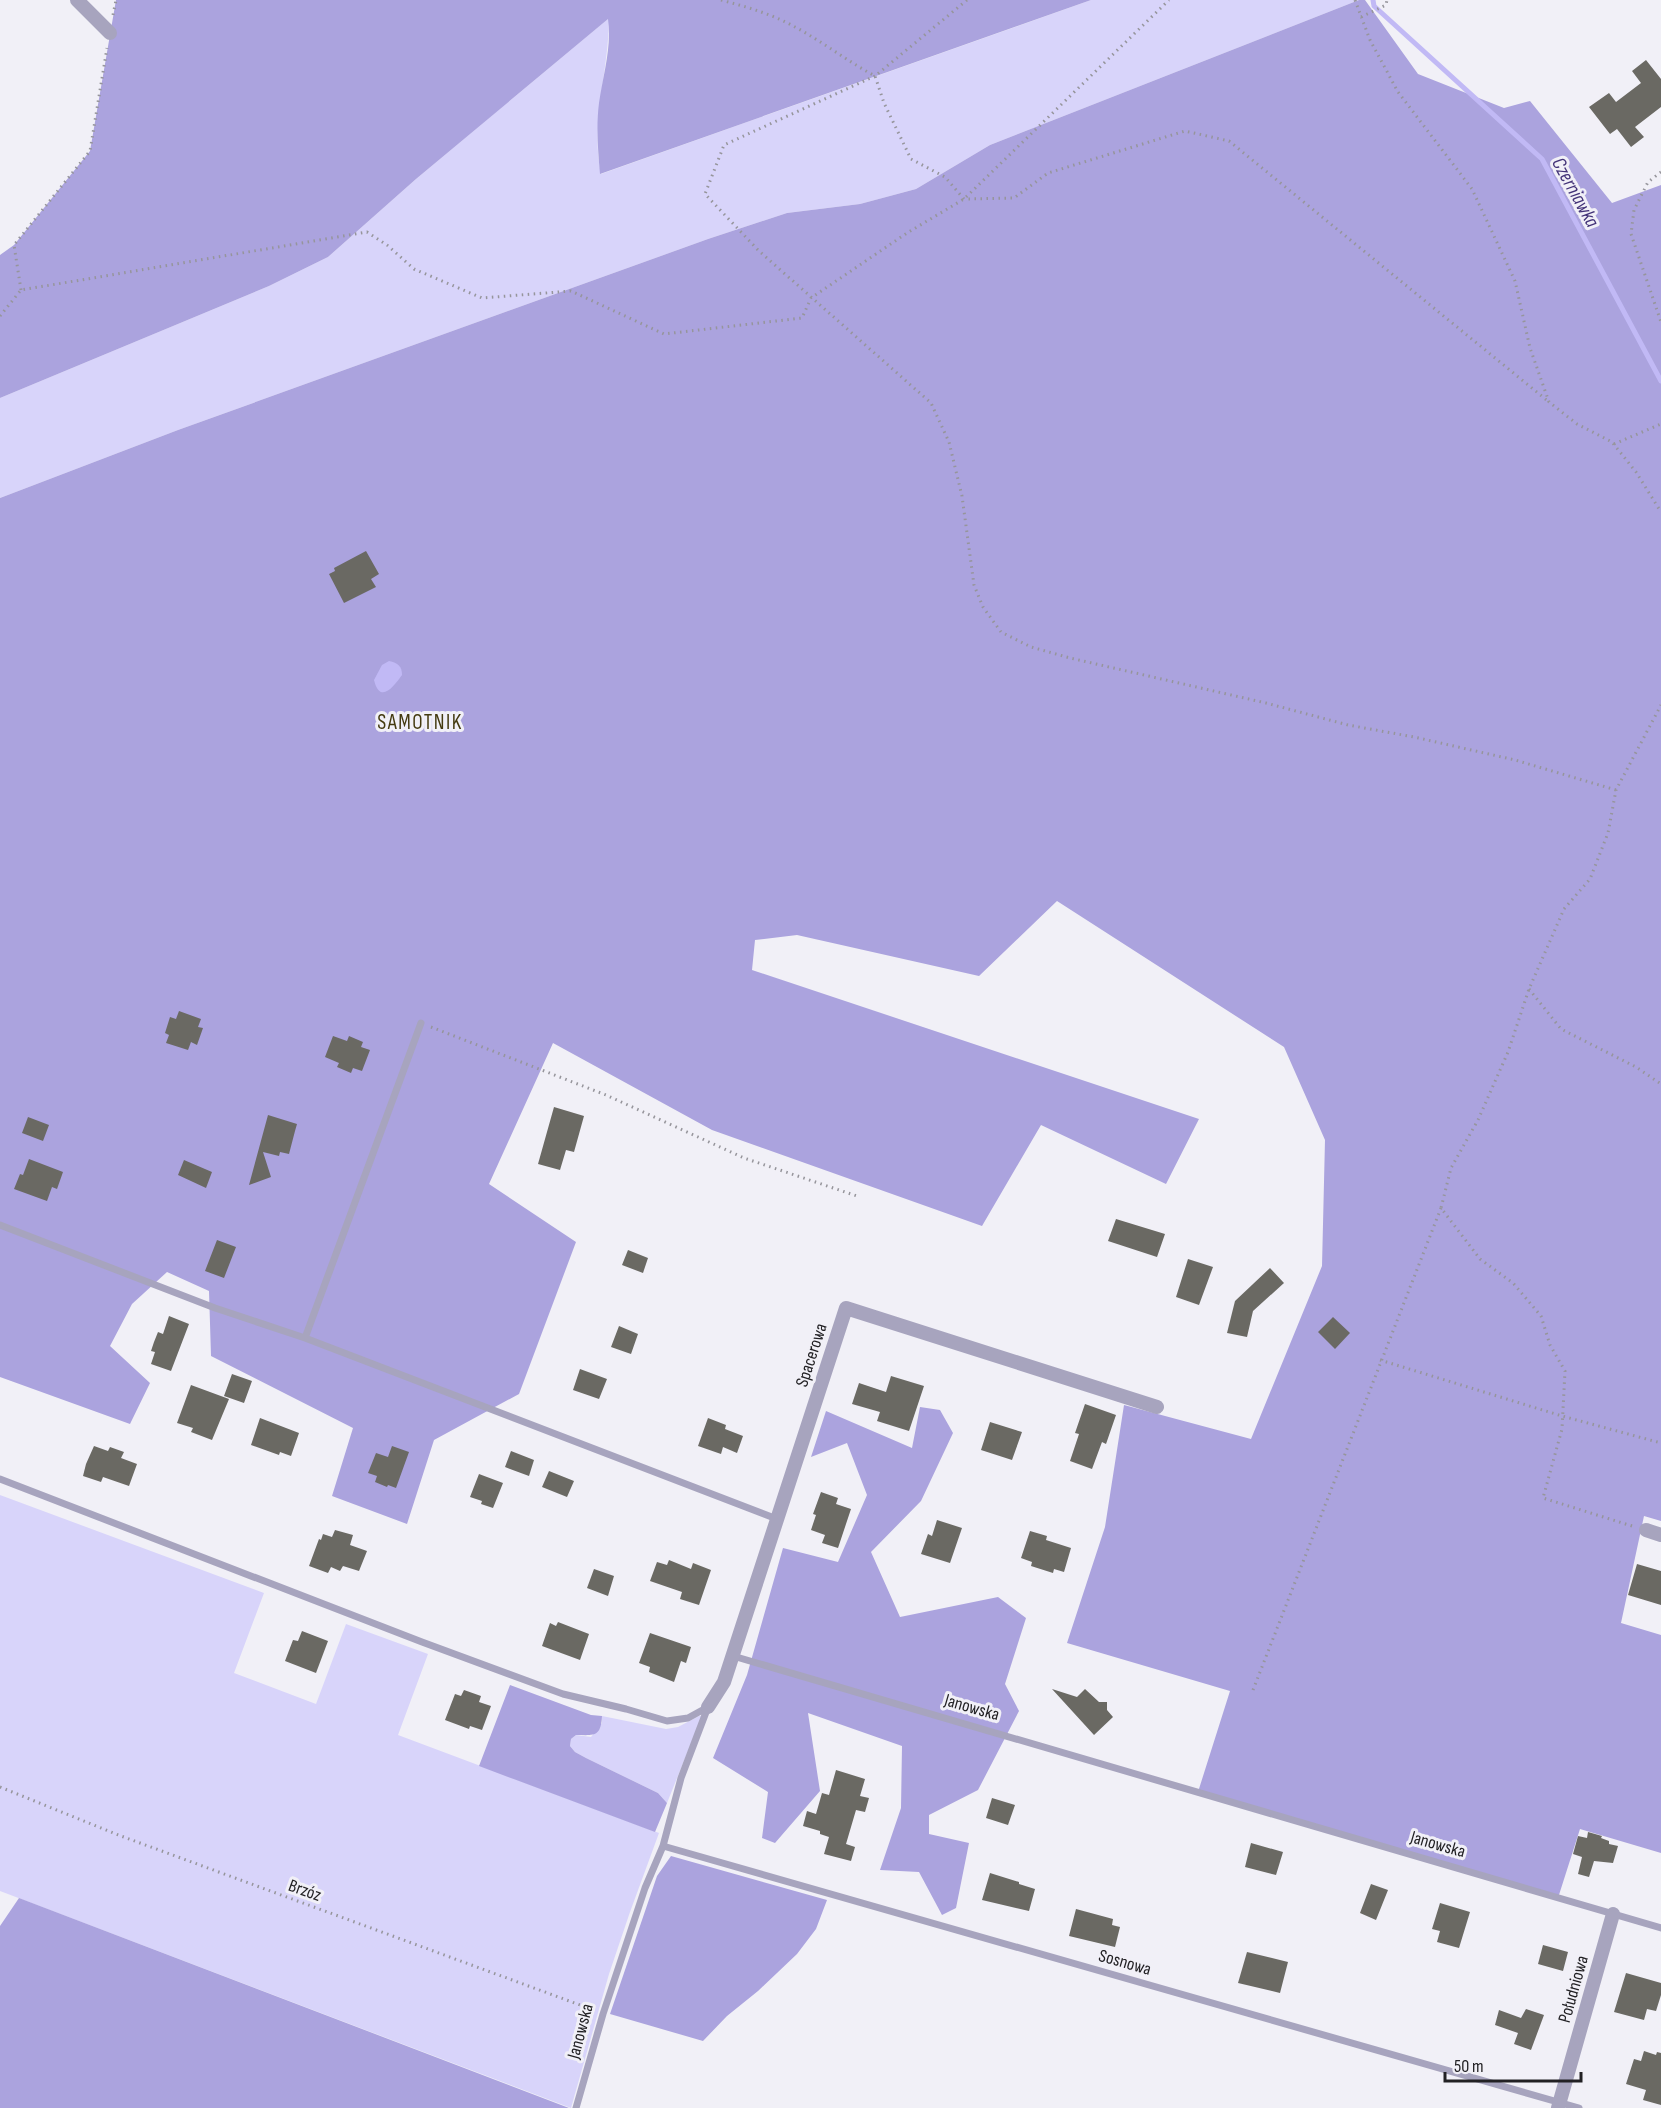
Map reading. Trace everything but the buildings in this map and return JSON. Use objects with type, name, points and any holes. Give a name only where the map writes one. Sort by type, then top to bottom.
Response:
[{"type":"street","points":[[76,0],[110,33]]},
{"type":"street","name":"Spacerowa","points":[[734,1656],[846,1308],[1157,1407]]},
{"type":"street","points":[[1646,1530],[1661,1535]]},
{"type":"street","name":"Janowska","points":[[708,1707],[724,1682],[734,1656]]},
{"type":"street","name":"Południowa","points":[[1559,2105],[1613,1914]]},
{"type":"lane","points":[[305,1338],[421,1023]]},
{"type":"lane","points":[[0,1224],[214,1308],[305,1338],[777,1518]]},
{"type":"lane","points":[[0,1479],[563,1694],[667,1721],[688,1718],[708,1707]]},
{"type":"lane","name":"Janowska","points":[[734,1656],[1661,1928]]},
{"type":"lane","name":"Janowska","points":[[576,2108],[603,2014],[645,1888],[663,1846],[681,1778],[708,1707]]},
{"type":"lane","name":"Sosnowa","points":[[663,1846],[1559,2105],[1579,2108]]},
{"type":"path","points":[[21,290],[14,245],[90,151],[116,0]]},
{"type":"path","points":[[722,0],[757,10],[796,28],[875,76],[884,103],[911,159],[945,177],[964,199]]},
{"type":"path","points":[[967,0],[875,76],[724,145],[705,194],[759,251],[931,403],[949,442],[970,543],[974,585],[983,607],[1001,632],[1031,647],[1070,658],[1266,702],[1348,725],[1515,760],[1617,790]]},
{"type":"path","points":[[0,316],[21,290],[367,232],[414,269],[482,298],[571,291],[664,334],[802,318],[811,298],[907,233],[964,199],[1169,0]]},
{"type":"path","points":[[1355,0],[1370,40],[1398,92],[1472,189],[1515,281],[1530,348],[1549,402]]},
{"type":"path","points":[[1361,17],[1386,5],[1387,0]]},
{"type":"path","points":[[964,199],[1014,198],[1048,173],[1185,131],[1229,141],[1549,402],[1577,424],[1614,444],[1636,472],[1661,512]]},
{"type":"path","points":[[1661,172],[1648,182],[1634,210],[1631,234],[1661,322]]},
{"type":"path","points":[[1614,444],[1661,424]]},
{"type":"path","points":[[1253,1690],[1441,1208],[1451,1168],[1482,1110],[1508,1052],[1529,990],[1564,909],[1590,879],[1608,833],[1617,790],[1661,705]]},
{"type":"path","points":[[1529,990],[1561,1029],[1636,1067],[1661,1084]]},
{"type":"path","points":[[421,1023],[606,1095],[744,1158],[860,1197]]},
{"type":"path","points":[[1441,1208],[1480,1259],[1513,1283],[1541,1316],[1550,1345],[1565,1371],[1562,1429],[1543,1498],[1646,1530]]},
{"type":"path","points":[[1380,1360],[1562,1416],[1661,1443]]},
{"type":"path","name":"Brzóz","points":[[0,1787],[121,1836],[603,2014]]},
{"type":"shaded area","points":[[116,0],[1091,0],[600,174],[598,121],[608,50],[608,19],[416,179],[328,257],[269,286],[0,398],[0,255],[14,245],[90,151]]},
{"type":"shaded area","points":[[1091,0],[1359,0],[990,145],[916,189],[860,204],[787,213],[708,239],[178,430],[0,498],[0,398],[269,286],[328,257],[416,179],[609,18],[598,135],[601,174]]},
{"type":"shaded area","points":[[1359,0],[1365,0],[1418,74],[1504,108],[1530,101],[1612,203],[1661,185],[1661,1521],[1644,1516],[1621,1623],[1661,1635],[1661,1853],[1580,1829],[1558,1898],[1198,1792],[1230,1691],[1067,1643],[1105,1527],[1124,1405],[1251,1439],[1322,1266],[1325,1140],[1284,1047],[1057,901],[979,976],[797,935],[755,940],[752,970],[1199,1119],[1166,1184],[1041,1125],[982,1226],[712,1130],[553,1043],[489,1184],[576,1242],[519,1394],[434,1440],[407,1524],[332,1496],[353,1428],[211,1356],[209,1291],[167,1272],[132,1304],[110,1346],[150,1383],[130,1424],[0,1377],[0,498],[178,430],[708,239],[787,213],[860,204],[916,189],[990,145]]},
{"type":"shaded area","points":[[389,661],[399,665],[402,675],[391,688],[383,692],[374,680],[382,665]]},
{"type":"shaded area","points":[[920,1407],[940,1410],[953,1433],[921,1501],[871,1552],[900,1617],[998,1597],[1026,1618],[1005,1684],[1019,1711],[978,1790],[929,1815],[929,1834],[969,1843],[956,1908],[942,1915],[919,1872],[880,1870],[901,1808],[902,1746],[808,1713],[820,1791],[775,1843],[762,1838],[768,1792],[713,1758],[747,1675],[783,1548],[838,1562],[867,1495],[847,1443],[811,1457],[826,1411],[912,1448]]},
{"type":"shaded area","points":[[0,1495],[264,1593],[234,1673],[316,1704],[346,1624],[428,1654],[398,1735],[659,1833],[609,1974],[571,2108],[0,1891]]},
{"type":"shaded area","points":[[510,1685],[591,1715],[602,1716],[598,1732],[591,1735],[576,1735],[571,1739],[570,1746],[586,1758],[658,1793],[667,1803],[655,1832],[479,1766]]},
{"type":"shaded area","points":[[602,1716],[666,1729],[678,1727],[702,1716],[667,1803],[658,1793],[586,1758],[570,1746],[571,1739],[576,1735],[591,1737],[602,1723]]},
{"type":"shaded area","points":[[671,1856],[827,1900],[816,1929],[797,1954],[758,1991],[727,2016],[703,2041],[610,2014],[657,1876]]},
{"type":"shaded area","points":[[19,1898],[569,2108],[0,2108],[0,1926]]},
{"type":"waterway","name":"Czerniawka","points":[[1373,0],[1374,6],[1542,159],[1661,381]]},
{"type":"district","name":"SAMOTNIK","points":[[420,722]]}]
